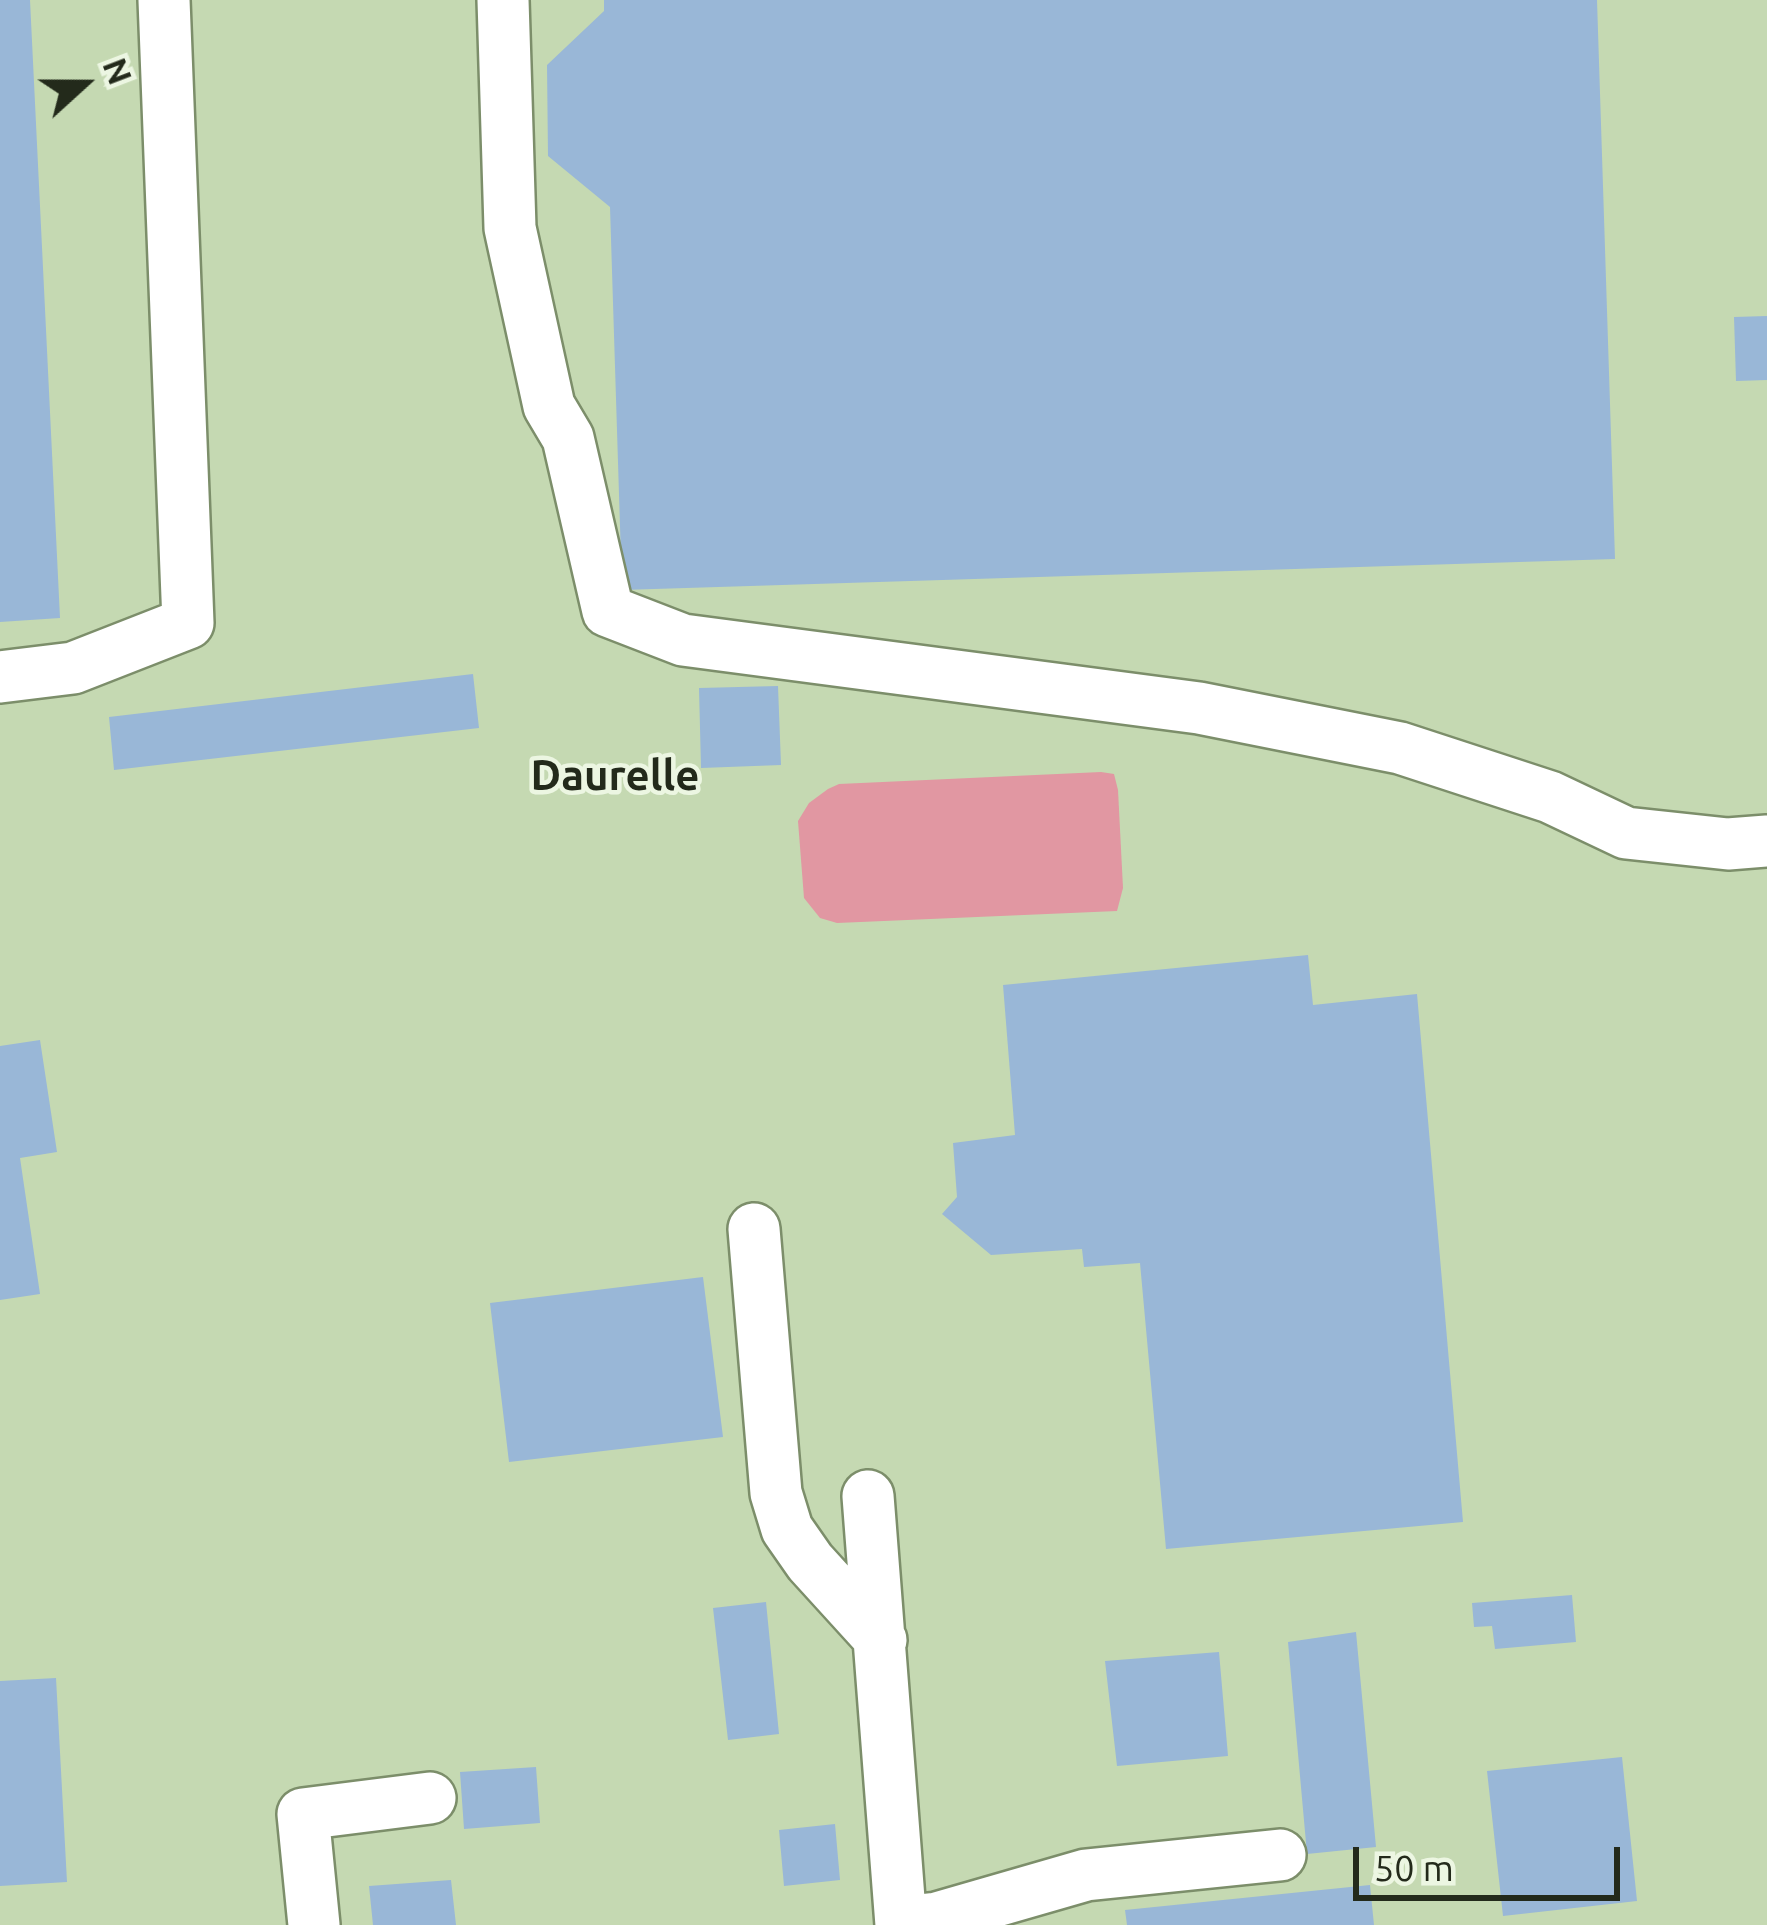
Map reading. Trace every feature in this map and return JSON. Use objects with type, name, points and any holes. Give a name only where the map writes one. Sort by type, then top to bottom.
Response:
[{"type":"lane","points":[[0,677],[73,668],[188,623],[164,0]]},
{"type":"lane","points":[[503,0],[510,228],[548,406],[568,438],[608,611],[683,640],[1244,717],[1400,748],[1550,797],[1626,833],[1728,844],[1767,841]]},
{"type":"lane","points":[[754,1228],[776,1492],[799,1546],[881,1640]]},
{"type":"lane","points":[[868,1496],[901,1923],[937,1918],[1086,1875],[1280,1855]]},
{"type":"lane","points":[[314,1925],[303,1814],[430,1798]]},
{"type":"shaded area","points":[[1114,774],[1118,790],[1123,888],[1117,911],[837,923],[820,918],[804,898],[798,821],[809,803],[839,784]]},
{"type":"building","points":[[0,0],[30,0],[60,618],[0,622]]},
{"type":"building","points":[[604,0],[1597,0],[1615,559],[622,590],[610,207],[548,156],[547,65],[604,11]]},
{"type":"building","points":[[1767,316],[1767,380],[1736,381],[1734,317]]},
{"type":"building","points":[[473,674],[479,728],[114,770],[109,717]]},
{"type":"building","points":[[778,686],[781,765],[701,768],[699,688]]},
{"type":"building","points":[[1308,955],[1313,1005],[1417,994],[1463,1522],[1166,1549],[1140,1263],[1084,1267],[1082,1249],[991,1255],[942,1214],[957,1197],[953,1143],[1015,1135],[1003,985]]},
{"type":"building","points":[[40,1040],[57,1152],[20,1158],[40,1294],[0,1300],[0,1046]]},
{"type":"building","points":[[703,1277],[723,1437],[509,1462],[490,1303]]},
{"type":"building","points":[[1572,1595],[1576,1642],[1495,1649],[1492,1626],[1474,1627],[1472,1603]]},
{"type":"building","points":[[766,1602],[779,1734],[728,1740],[713,1608]]},
{"type":"building","points":[[1356,1632],[1376,1847],[1307,1854],[1288,1642]]},
{"type":"building","points":[[1219,1652],[1228,1756],[1117,1766],[1105,1661]]},
{"type":"building","points":[[56,1678],[67,1882],[0,1886],[0,1681]]},
{"type":"building","points":[[1622,1757],[1637,1901],[1503,1916],[1487,1771]]},
{"type":"building","points":[[536,1767],[540,1823],[464,1829],[460,1772]]},
{"type":"building","points":[[835,1824],[840,1880],[784,1886],[779,1830]]},
{"type":"building","points":[[451,1880],[456,1925],[373,1925],[369,1886]]},
{"type":"building","points":[[1370,1885],[1374,1925],[1127,1925],[1125,1910]]},
{"type":"district","name":"Daurelle","points":[[615,776]]}]
